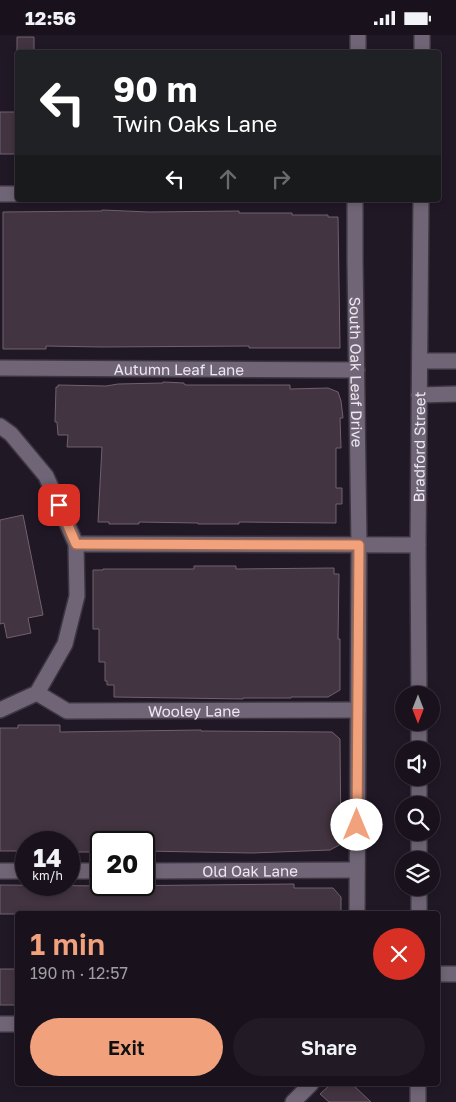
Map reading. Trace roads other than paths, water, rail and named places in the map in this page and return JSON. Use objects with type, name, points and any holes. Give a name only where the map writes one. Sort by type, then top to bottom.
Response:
[{"type":"street","points":[[358,35],[358,50]]},
{"type":"street","points":[[422,35],[422,50]]},
{"type":"street","points":[[0,194],[15,194]]},
{"type":"street","name":"South Oak Leaf Drive","points":[[355,202],[359,545],[357,911]]},
{"type":"street","name":"Bradford Street","points":[[419,686],[418,545],[421,202]]},
{"type":"street","points":[[420,361],[456,361]]},
{"type":"street","name":"Autumn Leaf Lane","points":[[0,368],[357,370]]},
{"type":"street","points":[[419,395],[456,394]]},
{"type":"street","points":[[0,426],[11,433],[46,477],[76,544],[77,596],[65,643],[37,693],[0,710]]},
{"type":"street","points":[[76,544],[418,545]]},
{"type":"street","name":"Wooley Lane","points":[[37,693],[67,711],[358,710]]},
{"type":"street","name":"Old Oak Lane","points":[[155,871],[357,870]]},
{"type":"street","points":[[0,871],[15,871]]},
{"type":"street","points":[[419,896],[419,911]]},
{"type":"street","points":[[440,974],[456,974]]},
{"type":"street","points":[[0,1023],[15,1024]]},
{"type":"street","points":[[293,1102],[309,1086]]},
{"type":"street","points":[[418,1086],[418,1102]]}]
